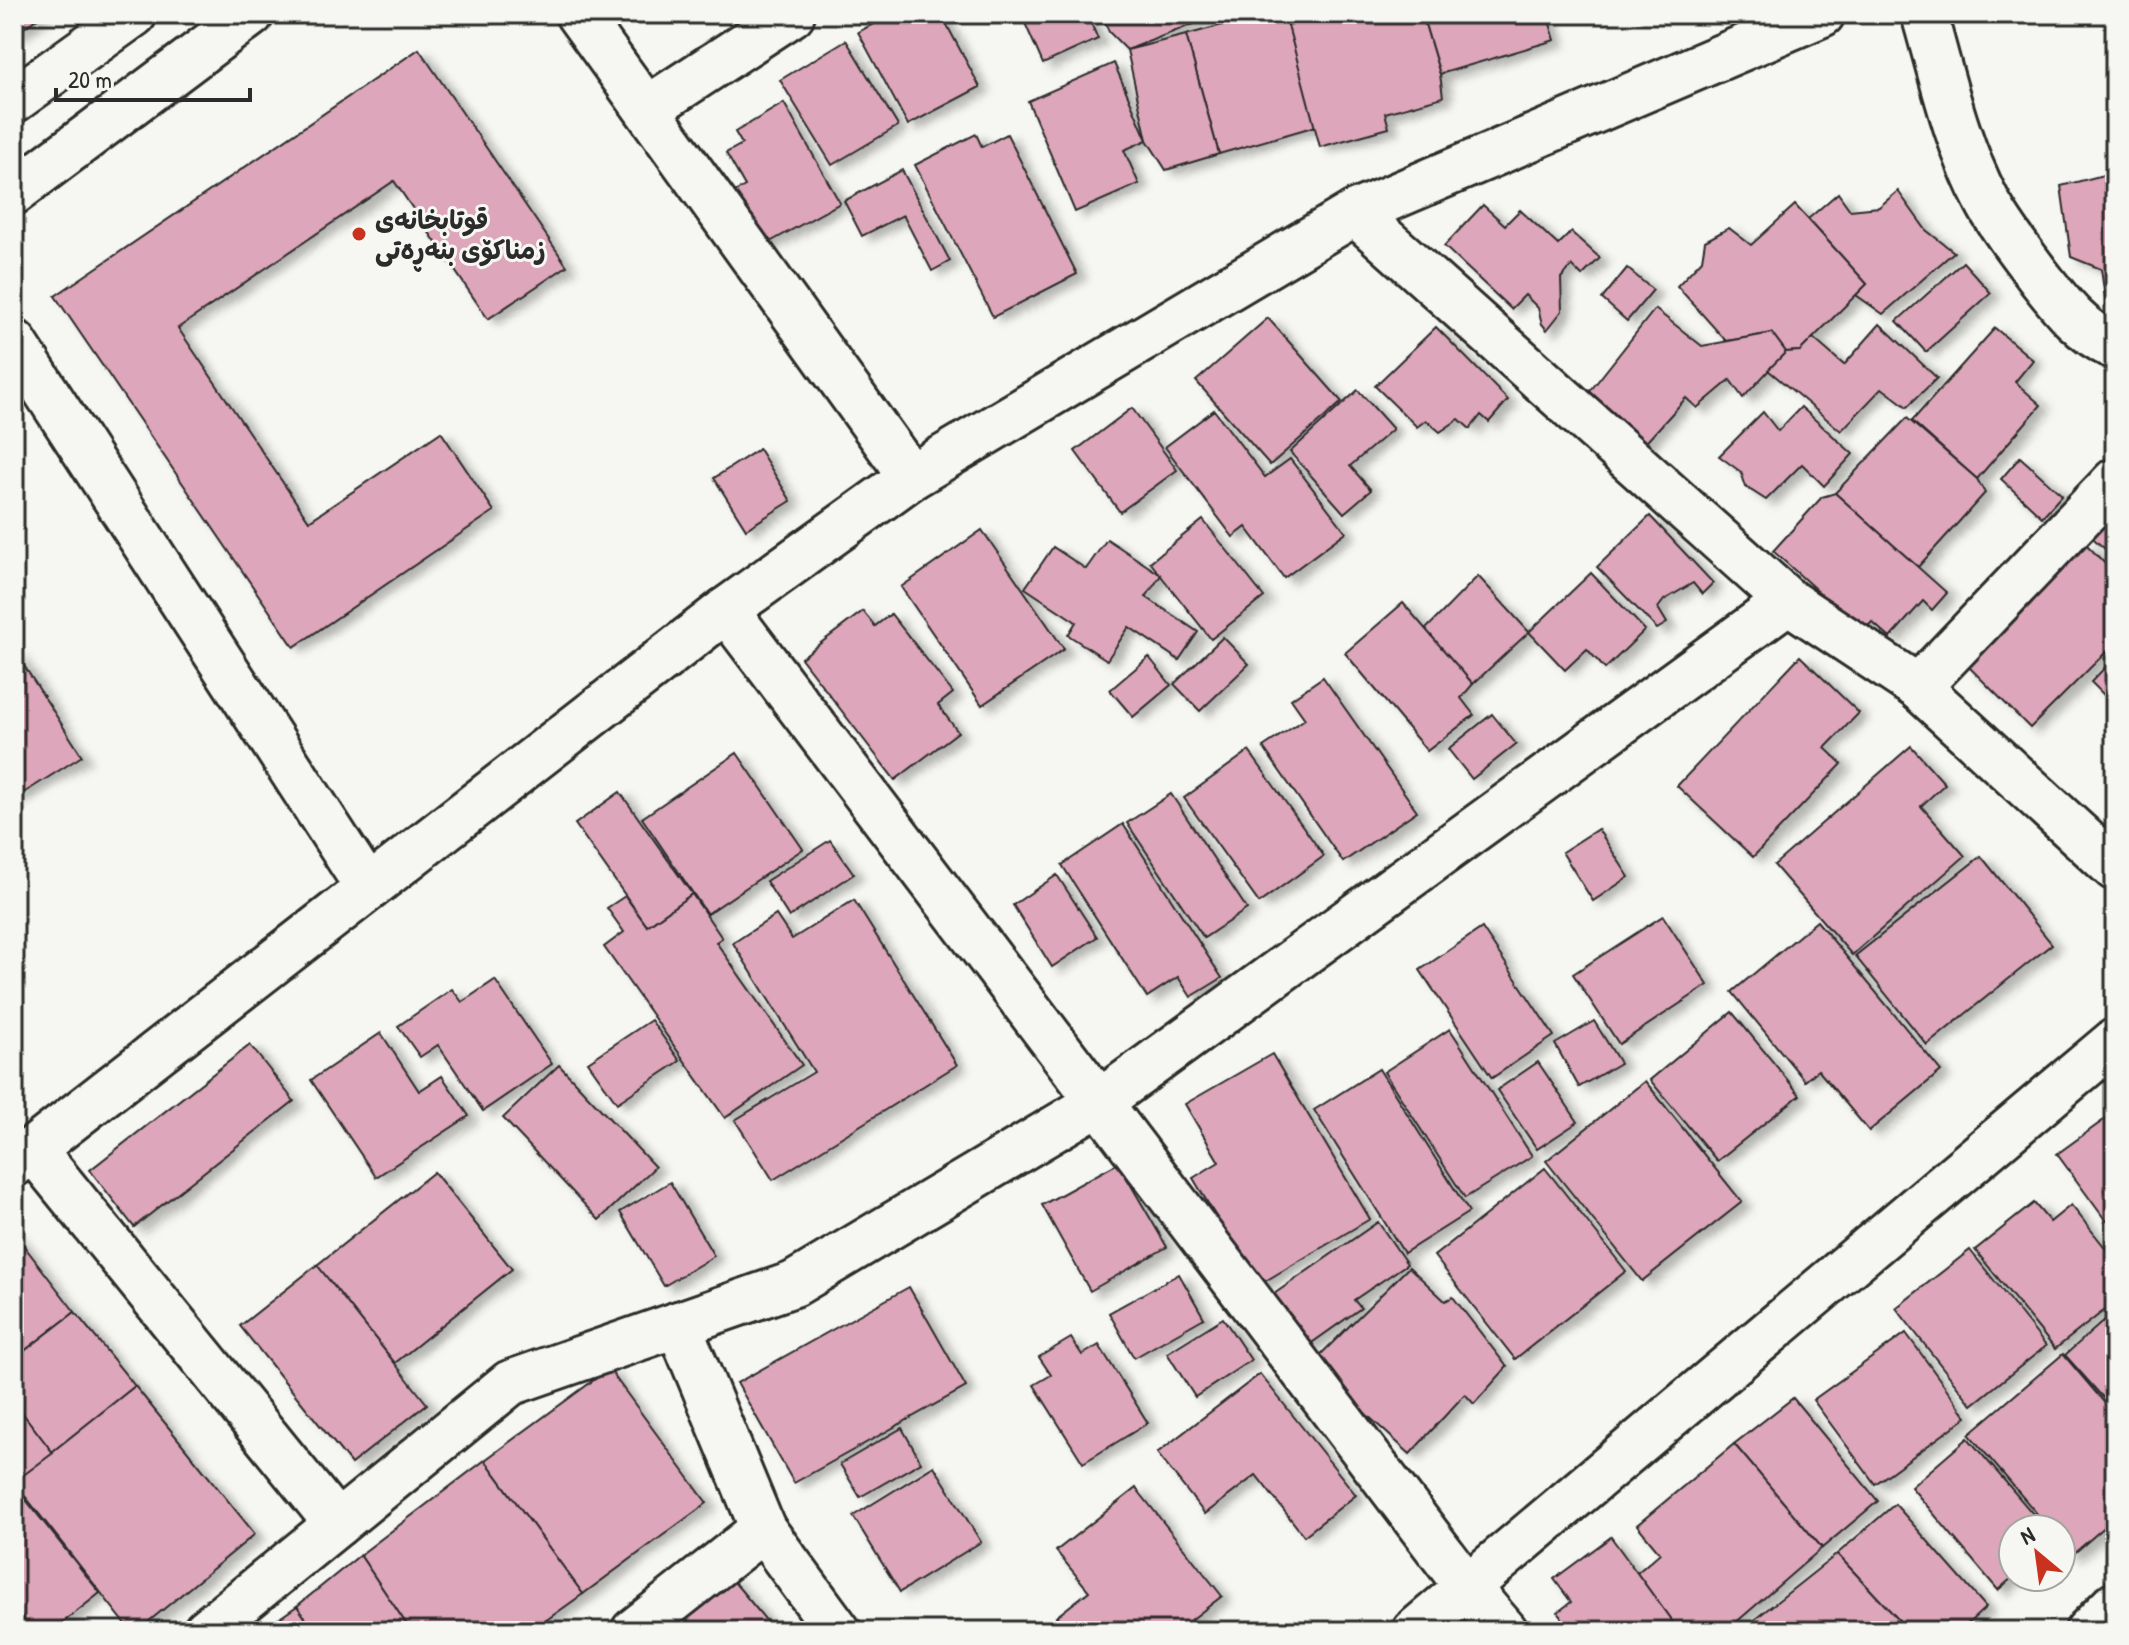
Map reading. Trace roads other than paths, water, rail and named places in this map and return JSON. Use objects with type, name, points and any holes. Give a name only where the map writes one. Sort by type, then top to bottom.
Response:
[{"type":"street","points":[[14,100],[134,14]]},
{"type":"street","points":[[14,192],[251,14]]},
{"type":"street","points":[[578,14],[911,477]]},
{"type":"street","points":[[647,109],[792,14]]},
{"type":"street","points":[[337,1524],[24,1156],[726,610],[911,477],[1355,213],[1822,14]]},
{"type":"street","points":[[1924,14],[1966,155],[1987,201],[2012,241],[2068,315],[2115,347]]},
{"type":"street","points":[[1355,213],[1788,601],[1918,687],[2115,868]]},
{"type":"street","points":[[14,342],[368,888]]},
{"type":"street","points":[[1918,687],[2115,481]]},
{"type":"street","points":[[206,1631],[510,1383],[794,1284],[1101,1101],[1788,601]]},
{"type":"street","points":[[726,610],[1467,1587],[1505,1631]]},
{"type":"street","points":[[1415,1631],[2115,1041]]},
{"type":"street","points":[[678,1324],[763,1529],[838,1631]]},
{"type":"street","points":[[634,1631],[763,1529]]},
{"type":"street","points":[[2088,1631],[2115,1604]]},
{"type":"place","name":"قوتابخانەی زمناکۆی بنەڕەتی","points":[[359,234]]}]
